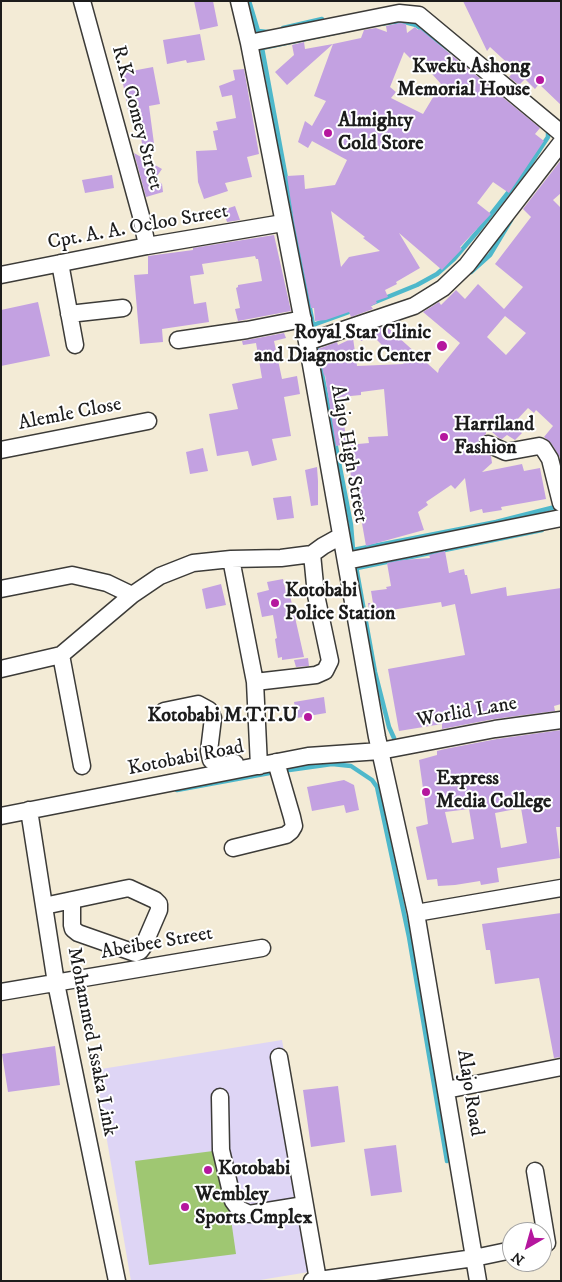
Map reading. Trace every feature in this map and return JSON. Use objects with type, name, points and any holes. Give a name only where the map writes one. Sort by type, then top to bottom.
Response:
[{"type":"street","name":"R.K. Comey Street","points":[[82,1],[141,216],[147,246]]},
{"type":"street","name":"Alajo High Street","points":[[239,1],[249,43],[303,319],[380,751],[416,913]]},
{"type":"street","points":[[249,43],[419,8],[561,133]]},
{"type":"street","points":[[307,342],[414,306],[443,288],[467,265],[561,143]]},
{"type":"street","name":"Cpt. A. A. Ocloo Street","points":[[1,275],[147,246],[283,223]]},
{"type":"street","points":[[60,263],[75,345]]},
{"type":"street","points":[[69,314],[123,308]]},
{"type":"street","points":[[178,340],[247,330],[303,319]]},
{"type":"street","name":"Alemle Close","points":[[1,450],[148,421]]},
{"type":"street","points":[[488,444],[506,452],[539,446],[543,448],[550,459],[561,503]]},
{"type":"street","points":[[346,561],[561,518]]},
{"type":"street","points":[[1,669],[61,655],[132,595],[160,576],[194,563],[231,559],[281,558],[312,554],[341,536]]},
{"type":"street","points":[[255,682],[316,675],[324,671],[330,661],[316,595],[312,554]]},
{"type":"street","points":[[164,711],[198,704],[209,710],[213,718],[209,751],[211,760],[219,766],[259,762],[255,682],[231,559]]},
{"type":"street","points":[[1,589],[72,575],[107,583],[132,595]]},
{"type":"street","points":[[61,655],[82,766]]},
{"type":"street","name":"Worlid Lane","points":[[380,751],[495,729],[561,720]]},
{"type":"street","name":"Kotobabi Road","points":[[1,816],[259,762],[276,762],[308,756],[380,751]]},
{"type":"street","points":[[233,848],[286,835],[294,826],[276,762]]},
{"type":"street","name":"Mohammed Issaka Link","points":[[29,810],[56,983],[117,1281]]},
{"type":"street","points":[[44,906],[72,900],[129,888],[155,900],[159,904],[159,910],[143,947],[135,953],[78,933],[73,929],[72,900]]},
{"type":"street","points":[[416,913],[561,888]]},
{"type":"street","name":"Alajo Road","points":[[416,913],[478,1281]]},
{"type":"street","name":"Abeibee Street","points":[[1,992],[262,948]]},
{"type":"street","points":[[279,1056],[315,1280],[474,1258],[502,1252]]},
{"type":"street","points":[[446,1090],[561,1067]]},
{"type":"street","points":[[220,1098],[222,1150],[233,1201],[239,1209],[248,1214],[304,1205]]},
{"type":"street","points":[[535,1171],[546,1222]]},
{"type":"shaded area","name":"Kotobabi","points":[[282,1040],[321,1270],[254,1281],[131,1281],[95,1070]]},
{"type":"green space","name":"Wembley Sports Cmplex","points":[[221,1150],[236,1254],[149,1265],[135,1161]]},
{"type":"building","points":[[194,1],[213,1],[218,26],[200,30]]},
{"type":"building","points":[[463,1],[561,1],[561,105],[539,84],[535,89],[525,79],[519,85],[509,77],[515,70],[490,47],[487,51]]},
{"type":"building","points":[[400,23],[406,24],[407,33],[415,27],[418,30],[420,29],[540,128],[535,134],[544,141],[509,193],[493,182],[477,203],[491,214],[460,247],[462,249],[442,270],[399,233],[420,268],[385,290],[388,297],[376,301],[377,303],[371,306],[373,309],[351,317],[349,312],[326,320],[315,321],[314,308],[311,308],[294,222],[287,176],[304,175],[305,189],[335,185],[347,160],[312,141],[308,148],[298,142],[305,121],[312,126],[326,101],[314,96],[333,44],[361,38],[364,30],[376,28],[387,32],[386,26]],"holes":[[[404,52],[414,62],[418,58],[441,84],[423,114],[391,98],[396,92],[390,87]],[[331,211],[365,237],[363,238],[380,251],[349,257],[341,267]]]},
{"type":"building","points":[[200,34],[205,60],[187,63],[186,60],[167,64],[163,40]]},
{"type":"building","points":[[304,42],[305,49],[333,44],[287,85],[275,72],[294,55],[292,45]]},
{"type":"building","points":[[153,67],[160,104],[149,106],[155,151],[144,155],[136,109],[128,110],[121,73]]},
{"type":"building","points":[[244,69],[259,154],[247,157],[252,177],[225,183],[228,191],[204,199],[198,182],[196,151],[217,150],[213,131],[218,130],[216,122],[236,118],[232,95],[222,97],[219,86],[235,80],[233,70]]},
{"type":"building","points":[[134,153],[162,169],[155,179],[162,184],[163,192],[146,197]]},
{"type":"building","points":[[561,160],[561,193],[553,200],[561,208],[561,459],[551,443],[544,437],[553,426],[536,410],[534,413],[528,408],[513,424],[522,433],[515,440],[507,435],[502,439],[499,438],[485,426],[486,434],[479,440],[478,445],[480,450],[491,456],[492,463],[482,472],[522,464],[524,471],[540,468],[546,499],[501,507],[502,510],[483,513],[482,509],[470,512],[465,478],[455,489],[451,485],[426,502],[428,505],[418,512],[424,530],[366,546],[355,484],[352,485],[347,445],[369,443],[368,437],[388,436],[384,389],[361,392],[361,395],[340,397],[347,444],[336,446],[325,375],[318,349],[337,342],[338,345],[353,338],[357,366],[404,364],[373,336],[361,341],[358,335],[386,326],[438,373],[439,369],[460,343],[423,312],[439,302],[441,305],[456,290],[465,299],[478,284],[504,309],[523,287],[495,264],[531,217],[523,209]],"holes":[[[505,316],[526,333],[506,355],[487,337]]]},
{"type":"building","points":[[112,175],[114,188],[85,193],[82,180]]},
{"type":"building","points":[[235,206],[240,220],[227,222],[223,210]]},
{"type":"building","points":[[274,235],[291,311],[238,321],[235,309],[240,308],[236,288],[238,285],[262,281],[258,259],[255,256],[202,264],[204,274],[190,276],[194,304],[206,302],[209,322],[162,329],[163,342],[140,344],[134,275],[148,274],[148,256]]},
{"type":"building","points":[[38,302],[50,356],[1,366],[1,310]]},
{"type":"building","points":[[284,333],[286,338],[274,341],[282,379],[297,376],[300,394],[284,397],[291,436],[272,439],[277,460],[252,466],[248,451],[217,456],[209,414],[238,409],[232,384],[262,378],[256,343],[243,345],[242,341]]},
{"type":"building","points":[[203,448],[208,471],[190,474],[186,452]]},
{"type":"building","points":[[317,467],[318,505],[311,506],[305,470]]},
{"type":"building","points":[[291,496],[294,518],[277,520],[273,498]]},
{"type":"building","points":[[445,551],[449,573],[464,569],[471,594],[506,587],[507,596],[561,588],[561,704],[554,706],[555,711],[494,719],[442,729],[442,724],[399,731],[388,669],[465,655],[455,604],[442,607],[441,602],[385,611],[385,619],[371,621],[368,603],[373,603],[371,591],[387,589],[386,587],[391,586],[387,563],[430,558],[429,555]]},
{"type":"building","points":[[283,579],[286,592],[289,591],[304,657],[282,660],[282,657],[278,658],[273,615],[262,617],[257,593],[269,590],[267,582]]},
{"type":"building","points":[[221,584],[226,605],[206,609],[202,589]]},
{"type":"building","points":[[308,658],[309,666],[296,667],[294,660]]},
{"type":"building","points":[[324,697],[326,713],[297,718],[294,702]]},
{"type":"building","points":[[561,730],[561,827],[556,827],[560,858],[497,868],[499,882],[481,885],[480,881],[438,886],[437,879],[427,880],[416,827],[428,824],[419,760],[437,755],[437,751],[497,739]],"holes":[[[521,808],[527,843],[501,848],[495,813]],[[469,809],[474,839],[452,843],[445,812]]]},
{"type":"building","points":[[344,780],[354,785],[359,810],[346,813],[344,805],[312,811],[307,787]]},
{"type":"building","points":[[561,913],[561,1057],[554,1058],[539,978],[495,984],[490,950],[486,950],[482,924]]},
{"type":"building","points":[[55,1046],[60,1085],[8,1092],[2,1054]]},
{"type":"building","points":[[338,1086],[345,1142],[311,1147],[303,1090]]},
{"type":"building","points":[[396,1145],[402,1192],[371,1196],[364,1149]]},
{"type":"waterway","points":[[249,1],[258,31],[268,32]]},
{"type":"waterway","points":[[283,28],[322,19]]},
{"type":"waterway","points":[[401,21],[416,25],[528,111],[548,129],[548,137],[529,166],[478,231],[454,259],[437,274],[417,285],[313,325],[262,48],[372,25],[401,21]]},
{"type":"waterway","points":[[471,272],[490,255],[511,220]]},
{"type":"waterway","points":[[316,343],[351,525],[353,550],[375,672],[389,727],[394,738]]},
{"type":"waterway","points":[[353,550],[496,522],[559,506]]},
{"type":"waterway","points":[[357,568],[542,530]]},
{"type":"waterway","points":[[282,771],[332,764],[351,766],[372,780],[377,787],[409,937],[447,1161]]},
{"type":"waterway","points":[[177,790],[275,772]]},
{"type":"place","name":"Kweku Ashong Memorial House","points":[[540,80]]},
{"type":"place","name":"Almighty Cold Store","points":[[328,133]]},
{"type":"place","name":"Royal Star Clinic and Diagnostic Center","points":[[442,346]]},
{"type":"place","name":"Harriland Fashion","points":[[444,437]]},
{"type":"place","name":"Kotobabi Police Station","points":[[275,603]]},
{"type":"place","name":"Kotobabi M.T.T.U","points":[[308,717]]},
{"type":"place","name":"Express Media College","points":[[426,792]]},
{"type":"place","name":"Kotobabi","points":[[208,1170]]},
{"type":"place","name":"Wembley Sports Cmplex","points":[[185,1207]]}]
